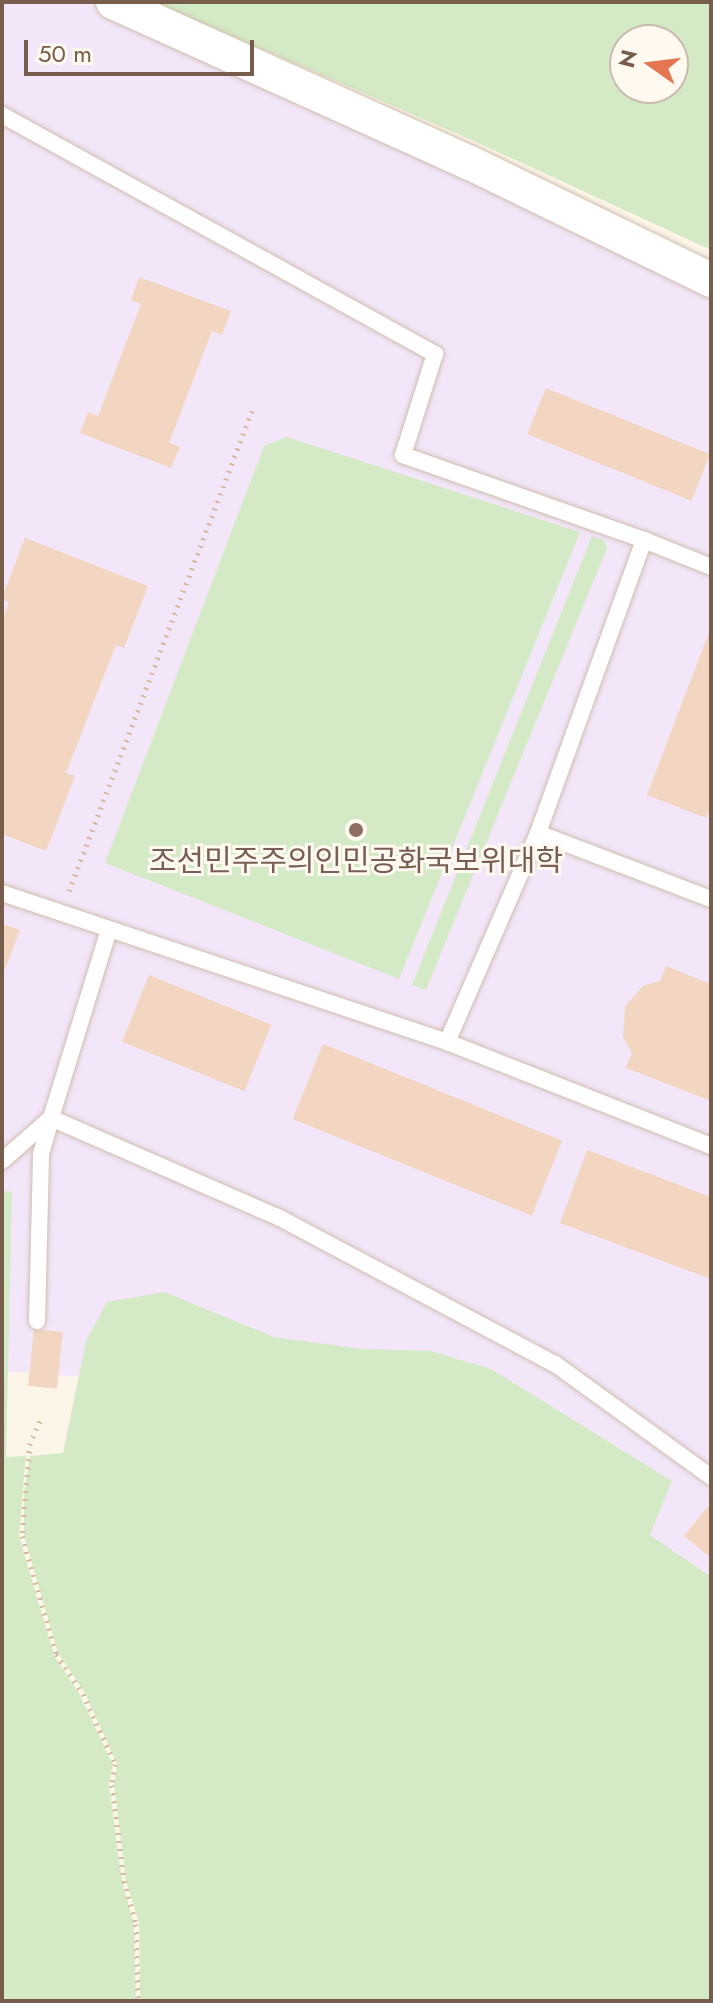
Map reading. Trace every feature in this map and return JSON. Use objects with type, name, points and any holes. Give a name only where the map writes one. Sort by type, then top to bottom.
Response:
[{"type":"street","points":[[113,2],[711,280]]},
{"type":"lane","points":[[2,115],[435,354],[403,455],[644,540],[711,567]]},
{"type":"lane","points":[[447,1042],[538,833],[644,540]]},
{"type":"lane","points":[[538,833],[711,899]]},
{"type":"lane","points":[[2,893],[60,915],[447,1042],[711,1146]]},
{"type":"lane","points":[[37,1321],[41,1154],[109,930]]},
{"type":"lane","points":[[2,1161],[51,1118]]},
{"type":"lane","points":[[51,1118],[278,1217],[555,1364],[711,1477]]},
{"type":"path","points":[[60,915],[252,411]]},
{"type":"path","points":[[40,1421],[30,1443],[22,1494],[22,1536],[56,1654],[83,1694],[115,1764],[112,1785],[124,1881],[136,1924],[138,2001]]},
{"type":"shaded area","name":"조선민주주의인민공화국보위대학","points":[[2,2],[94,2],[711,289],[711,1659],[383,1400],[2,1371]]},
{"type":"green space","points":[[153,2],[711,2],[711,250],[472,140]]},
{"type":"green space","points":[[287,437],[580,532],[399,979],[105,863],[264,446]]},
{"type":"green space","points":[[592,536],[604,540],[607,548],[426,990],[412,985]]},
{"type":"green space","points":[[12,1191],[6,1457],[26,1456],[19,1536],[54,1655],[80,1695],[113,1765],[109,1785],[122,1882],[134,1924],[136,2001],[2,2001],[2,1192]]},
{"type":"green space","points":[[164,1292],[274,1337],[361,1349],[431,1351],[491,1369],[672,1481],[650,1535],[711,1577],[711,2001],[140,2001],[139,1923],[126,1881],[114,1785],[117,1764],[85,1693],[58,1653],[24,1536],[24,1494],[30,1456],[63,1453],[86,1341],[107,1302]]},
{"type":"building","points":[[139,277],[231,311],[222,335],[212,331],[169,443],[180,447],[171,468],[80,433],[88,412],[98,416],[141,304],[131,300]]},
{"type":"building","points":[[546,388],[710,454],[691,501],[527,434]]},
{"type":"building","points":[[25,538],[148,586],[124,648],[116,645],[66,773],[75,776],[46,851],[2,834],[2,621],[9,603],[2,598]]},
{"type":"building","points":[[711,627],[711,806],[706,818],[647,795]]},
{"type":"building","points":[[2,924],[20,930],[2,977]]},
{"type":"building","points":[[666,966],[711,984],[711,1101],[626,1068],[632,1053],[623,1037],[625,1007],[643,986],[660,981]]},
{"type":"building","points":[[149,975],[271,1024],[244,1091],[122,1042]]},
{"type":"building","points":[[323,1044],[562,1141],[532,1216],[293,1119]]},
{"type":"building","points":[[587,1150],[711,1197],[711,1279],[560,1223]]},
{"type":"building","points":[[34,1329],[63,1332],[57,1389],[28,1386]]},
{"type":"building","points":[[711,1503],[711,1558],[684,1536]]},
{"type":"place","name":"조선민주주의인민공화국보위대학","points":[[356,830]]}]
